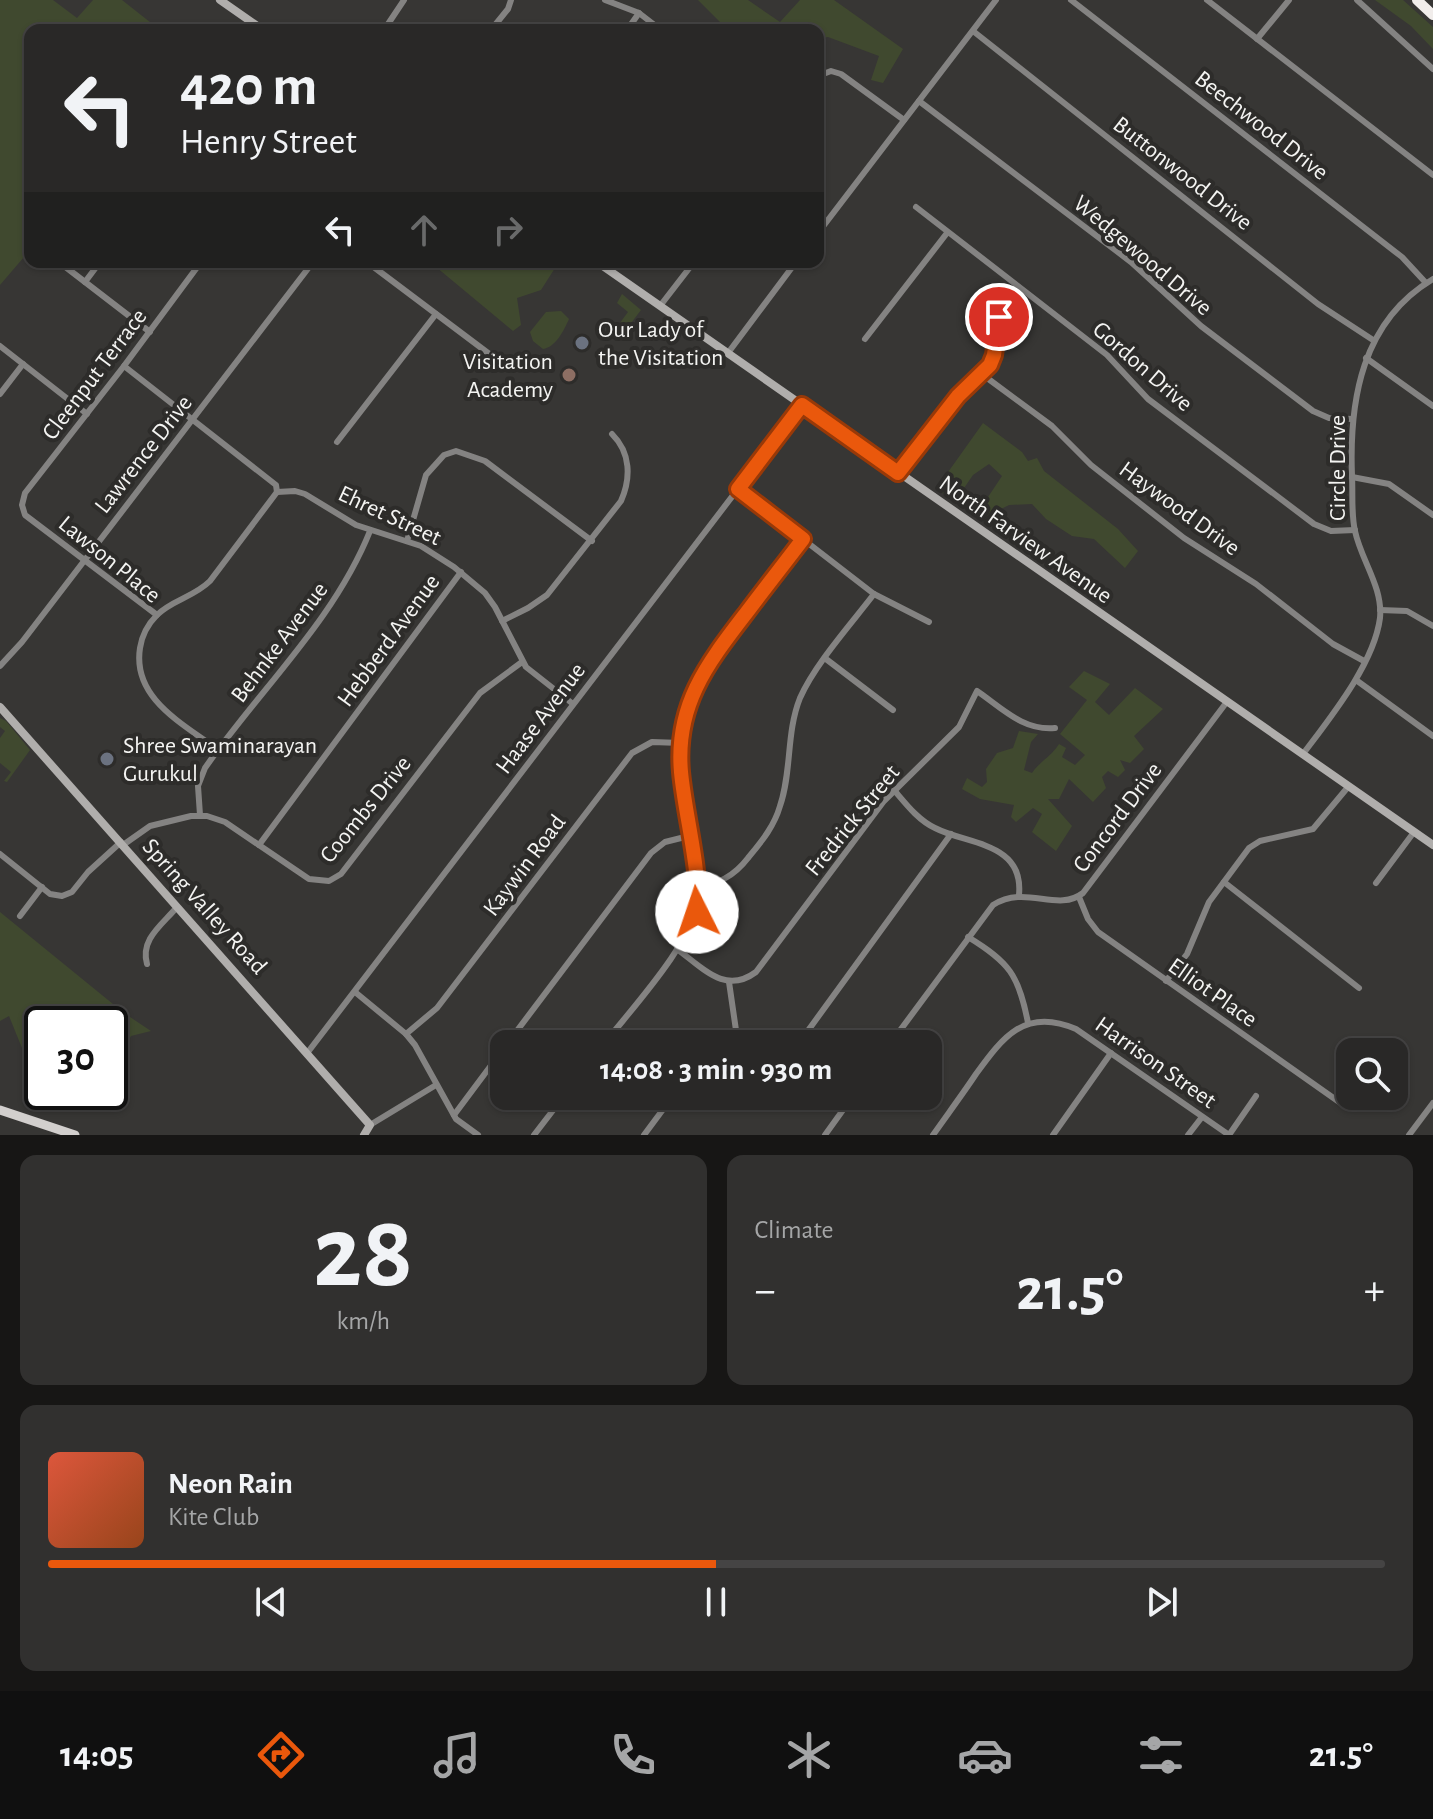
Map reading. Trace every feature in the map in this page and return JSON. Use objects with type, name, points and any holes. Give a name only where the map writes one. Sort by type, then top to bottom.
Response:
[{"type":"highway","points":[[1417,0],[1433,15]]},
{"type":"main road","points":[[0,1110],[75,1135]]},
{"type":"street","points":[[220,0],[254,24]]},
{"type":"street","points":[[388,24],[404,0]]},
{"type":"street","points":[[496,24],[511,0]]},
{"type":"street","points":[[605,0],[639,13],[653,24]]},
{"type":"street","points":[[824,225],[996,0]]},
{"type":"street","name":"Beechwood Drive","points":[[1071,0],[1430,281]]},
{"type":"street","points":[[1207,0],[1433,175]]},
{"type":"street","points":[[1257,39],[1289,0]]},
{"type":"street","points":[[1357,0],[1433,69]]},
{"type":"street","points":[[631,24],[639,13]]},
{"type":"street","name":"Buttonwood Drive","points":[[973,31],[1318,304],[1373,340]]},
{"type":"street","points":[[824,74],[831,71],[841,74],[904,120]]},
{"type":"street","name":"Wedgewood Drive","points":[[919,101],[1131,262],[1201,326],[1313,411],[1329,418],[1352,419]]},
{"type":"street","name":"Gordon Drive","points":[[916,207],[1107,355],[1148,399],[1314,524],[1331,531],[1355,530]]},
{"type":"street","points":[[865,339],[947,233]]},
{"type":"street","points":[[67,268],[150,332]]},
{"type":"street","points":[[85,282],[96,268]]},
{"type":"street","name":"Cleenput Terrace","points":[[22,510],[25,493],[197,268]]},
{"type":"street","name":"Lawrence Drive","points":[[0,666],[308,268]]},
{"type":"street","points":[[375,268],[496,359]]},
{"type":"street","name":"North Farview Avenue","points":[[606,268],[1433,845]]},
{"type":"street","points":[[660,306],[689,268]]},
{"type":"street","points":[[728,353],[792,268]]},
{"type":"street","name":"Circle Drive","points":[[1380,610],[1377,592],[1355,530],[1352,419],[1373,340],[1394,310],[1430,281]]},
{"type":"street","points":[[898,473],[958,396],[983,375],[994,355],[999,317],[1017,286]]},
{"type":"street","points":[[337,442],[436,314]]},
{"type":"street","points":[[0,346],[87,414]]},
{"type":"street","points":[[1366,358],[1433,406]]},
{"type":"street","points":[[0,394],[23,364]]},
{"type":"street","points":[[124,366],[276,485],[277,492],[210,581],[157,615]]},
{"type":"street","name":"Haywood Drive","points":[[983,375],[1052,426],[1091,465],[1184,538],[1256,584],[1333,644],[1364,661]]},
{"type":"street","name":"Haase Avenue","points":[[308,1052],[802,405]]},
{"type":"street","points":[[502,621],[547,595],[617,509],[627,483],[625,454],[612,434]]},
{"type":"street","points":[[407,541],[426,475],[444,455],[456,451],[485,461],[592,541]]},
{"type":"street","points":[[1352,477],[1389,484],[1433,515]]},
{"type":"street","points":[[738,489],[874,594],[929,622]]},
{"type":"street","name":"Ehret Street","points":[[277,492],[305,494],[370,531],[432,552],[461,572],[485,593],[532,675],[573,704]]},
{"type":"street","name":"Lawson Place","points":[[22,510],[157,615],[142,640],[139,663],[144,683],[155,702],[218,750]]},
{"type":"street","name":"Behnke Avenue","points":[[200,815],[198,796],[201,777],[218,750],[337,597],[358,562],[370,531]]},
{"type":"street","points":[[615,1030],[677,949],[697,912],[697,886],[681,771],[681,743],[689,704],[700,675],[803,539]]},
{"type":"street","name":"Hebberd Avenue","points":[[259,845],[461,572]]},
{"type":"street","points":[[697,886],[717,883],[739,869],[771,829],[784,792],[793,719],[812,676],[874,594]]},
{"type":"street","points":[[1303,754],[1356,680],[1378,628],[1380,610],[1407,611],[1433,626]]},
{"type":"street","points":[[826,659],[893,710]]},
{"type":"street","name":"Coombs Drive","points":[[200,815],[225,822],[309,879],[322,882],[336,878],[480,693],[522,662]]},
{"type":"street","points":[[1356,680],[1433,736]]},
{"type":"street","name":"Fredrick Street","points":[[729,982],[743,980],[764,964],[894,790],[952,737],[966,717],[977,691],[1022,723],[1038,728],[1055,728]]},
{"type":"street","name":"Concord Drive","points":[[1019,895],[1063,902],[1079,897],[1226,703]]},
{"type":"street","name":"Spring Valley Road","points":[[0,707],[370,1125]]},
{"type":"street","name":"Kaywin Road","points":[[406,1034],[437,1008],[632,753],[652,742],[681,743]]},
{"type":"street","points":[[1166,981],[1187,954],[1204,912],[1254,844],[1313,829],[1348,787]]},
{"type":"street","points":[[894,790],[925,822],[951,834],[984,843],[1001,853],[1017,876],[1019,895],[993,905],[900,1030]]},
{"type":"street","points":[[0,854],[56,896],[68,895],[103,856],[150,826],[200,815]]},
{"type":"street","points":[[1376,883],[1414,832]]},
{"type":"street","points":[[809,1030],[951,834]]},
{"type":"street","points":[[518,1030],[651,853],[665,842],[689,836]]},
{"type":"street","points":[[1224,882],[1359,988]]},
{"type":"street","points":[[20,916],[42,887]]},
{"type":"street","name":"Elliot Place","points":[[1079,897],[1088,919],[1098,932],[1336,1100]]},
{"type":"street","points":[[147,964],[144,952],[146,943],[177,907]]},
{"type":"street","points":[[933,1135],[999,1042],[1014,1029],[1028,1023],[1020,986],[1010,968],[994,953],[968,937]]},
{"type":"street","points":[[677,949],[719,979],[729,982],[736,1030]]},
{"type":"street","points":[[355,992],[406,1034],[454,1115],[478,1135]]},
{"type":"street","name":"Harrison Street","points":[[1028,1023],[1067,1025],[1229,1135]]},
{"type":"street","points":[[1053,1135],[1111,1053]]},
{"type":"street","points":[[454,1115],[490,1067]]},
{"type":"street","points":[[364,1135],[370,1125],[436,1085]]},
{"type":"street","points":[[1229,1135],[1256,1096]]},
{"type":"street","points":[[1409,1135],[1433,1103]]},
{"type":"street","points":[[534,1135],[553,1110]]},
{"type":"street","points":[[644,1135],[663,1110]]},
{"type":"street","points":[[825,1135],[843,1110]]},
{"type":"street","points":[[1188,1135],[1202,1117]]},
{"type":"green space","points":[[0,0],[53,0],[77,18],[93,0],[122,0],[152,24],[24,24],[24,257],[0,285]]},
{"type":"green space","points":[[698,0],[748,0],[780,22],[800,0],[834,0],[903,49],[883,83],[871,80],[879,56],[824,38],[824,24],[722,24]]},
{"type":"green space","points":[[1375,0],[1403,0],[1433,27],[1433,49],[1411,26]]},
{"type":"green space","points":[[437,268],[555,268],[541,290],[517,298],[521,325],[513,331]]},
{"type":"green space","points":[[622,294],[641,310],[625,331],[615,337],[611,335],[628,312],[617,303]]},
{"type":"green space","points":[[561,311],[569,319],[556,342],[543,349],[533,341],[530,332],[546,312]]},
{"type":"green space","points":[[983,423],[1022,452],[1028,461],[1037,458],[1044,471],[1118,529],[1138,551],[1125,568],[1094,539],[1072,536],[1046,519],[1032,504],[1009,505],[985,517],[980,509],[1002,476],[989,464],[973,475],[960,494],[963,505],[936,489]]},
{"type":"green space","points":[[1084,671],[1110,684],[1095,702],[1109,715],[1135,688],[1163,709],[1134,736],[1144,749],[1130,763],[1120,760],[1125,770],[1118,777],[1108,771],[1102,777],[1106,788],[1093,802],[1069,779],[1059,799],[1048,799],[1072,826],[1056,851],[1032,832],[1042,814],[1033,808],[1016,822],[1011,817],[1014,805],[980,799],[962,789],[967,778],[982,787],[987,782],[986,769],[997,753],[1013,748],[1019,731],[1038,734],[1031,742],[1024,770],[1032,773],[1059,744],[1066,748],[1062,757],[1075,765],[1085,755],[1060,734],[1087,700],[1069,687]]},
{"type":"green space","points":[[0,718],[30,750],[7,782],[4,781],[11,772],[0,763],[0,738],[5,731],[0,727]]},
{"type":"green space","points":[[0,912],[115,1006],[24,1006],[24,1053],[9,1016],[0,1021]]},
{"type":"green space","points":[[128,1016],[151,1031],[131,1036],[128,1041]]},
{"type":"place","name":"Our Lady of the Visitation","points":[[582,343]]},
{"type":"place","name":"Visitation Academy","points":[[569,375]]},
{"type":"place","name":"Shree Swaminarayan Gurukul","points":[[107,759]]},
{"type":"route","points":[[697,912],[697,886],[681,771],[685,718],[694,688],[709,661],[803,539],[738,489],[802,405],[898,473],[958,396],[990,365],[999,317]]}]
